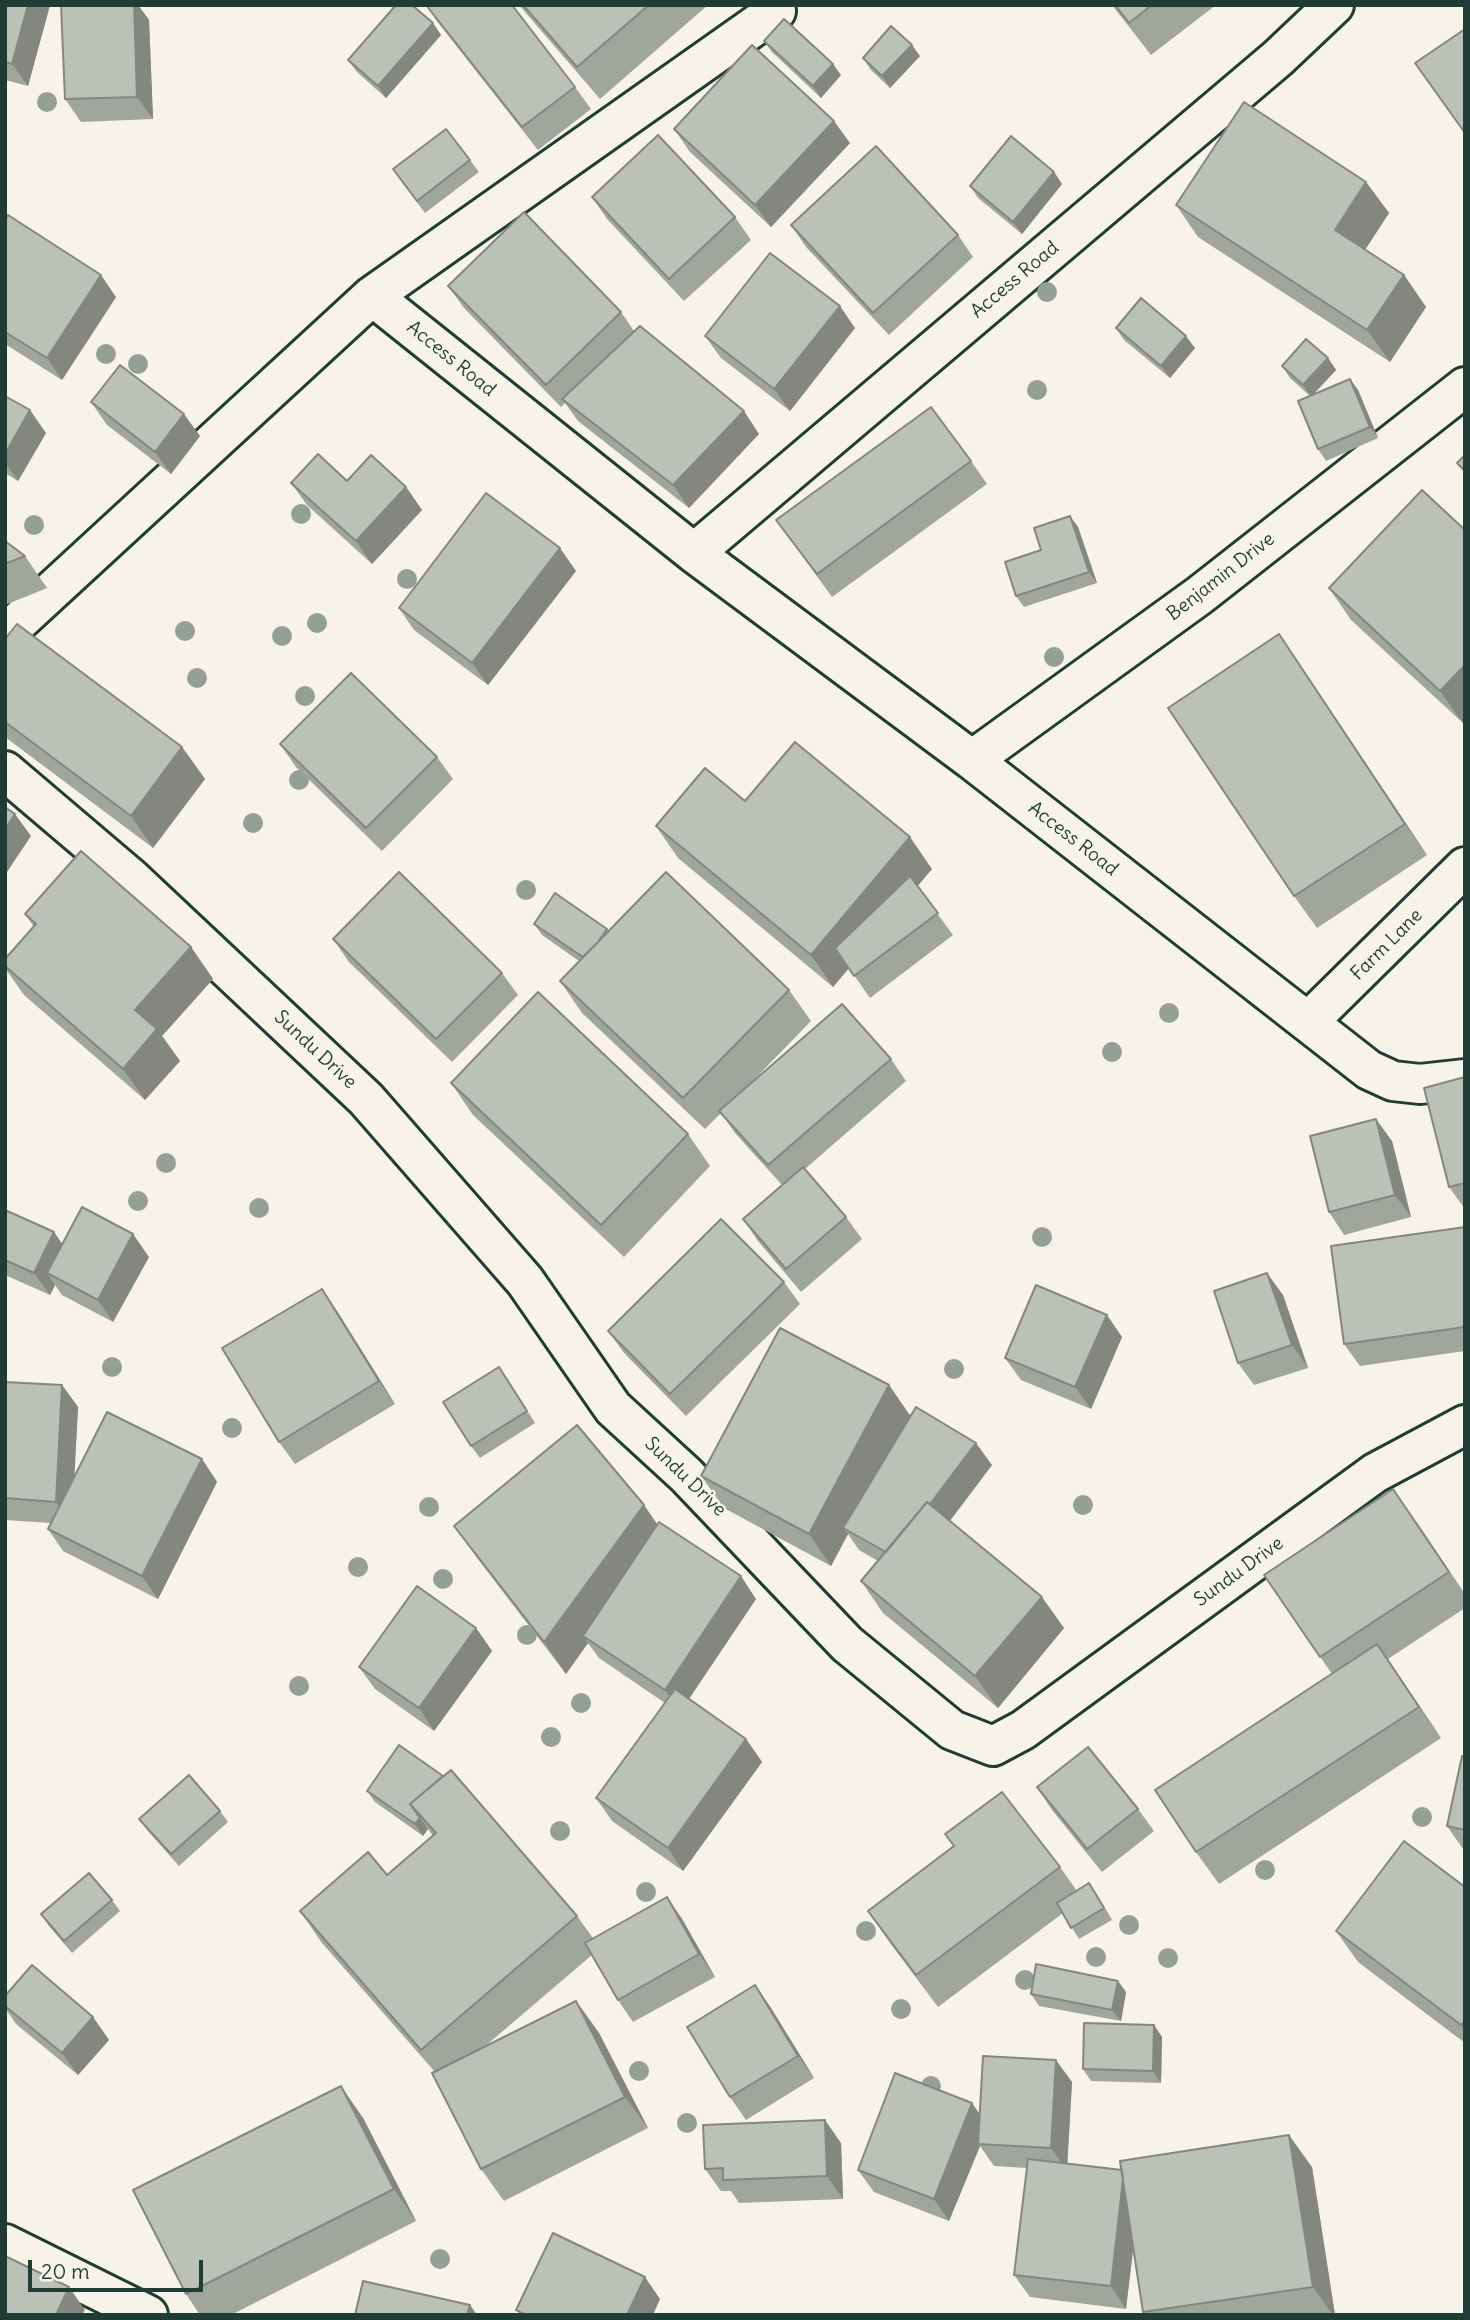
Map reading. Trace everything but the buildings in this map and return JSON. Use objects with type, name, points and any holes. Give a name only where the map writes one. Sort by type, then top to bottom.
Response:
[{"type":"street","name":"Access Road","points":[[694,553],[1278,58],[1334,5]]},
{"type":"street","points":[[5,634],[372,296],[776,11]]},
{"type":"street","name":"Access Road","points":[[372,296],[694,553],[972,760],[1369,1070],[1393,1081],[1420,1084],[1465,1079]]},
{"type":"street","name":"Benjamin Drive","points":[[972,760],[1200,595],[1465,387]]},
{"type":"street","name":"Sundu Drive","points":[[5,771],[132,880],[366,1098],[525,1281],[613,1408],[686,1475],[847,1644],[952,1730],[993,1746],[1023,1730],[1375,1473],[1465,1425]]},
{"type":"street","name":"Farm Lane","points":[[1308,1022],[1465,867]]},
{"type":"street","points":[[5,2244],[148,2315]]}]
